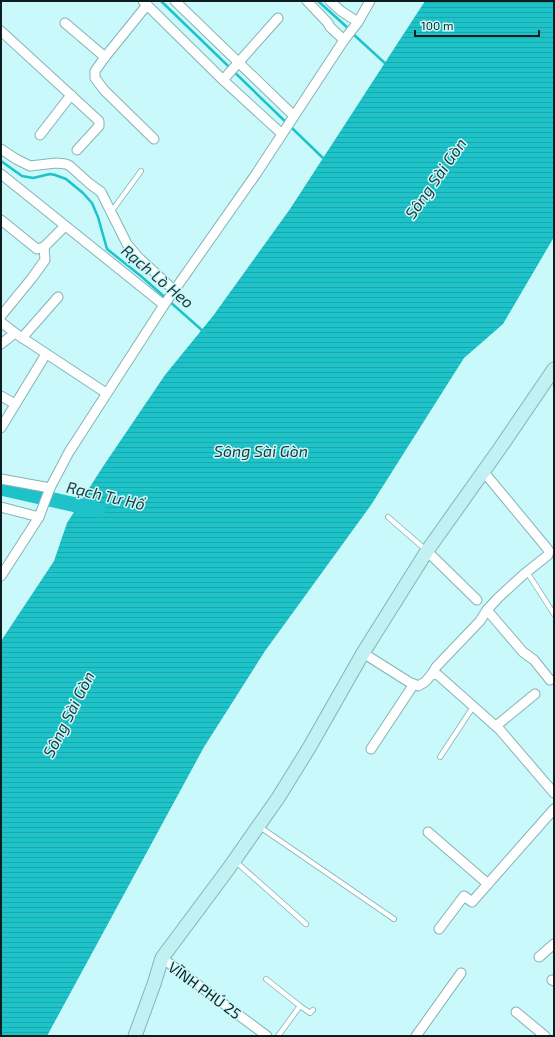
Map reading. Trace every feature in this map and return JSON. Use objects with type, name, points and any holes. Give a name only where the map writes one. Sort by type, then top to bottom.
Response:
[{"type":"street","points":[[175,1],[293,118]]},
{"type":"street","points":[[307,1],[328,23],[330,28],[346,38]]},
{"type":"street","points":[[330,1],[356,25]]},
{"type":"street","points":[[1,576],[40,514],[49,491],[68,452],[164,305],[256,174],[356,25],[370,1]]},
{"type":"street","points":[[154,139],[104,90],[95,78],[95,71],[145,3],[284,132]]},
{"type":"street","points":[[226,77],[278,18]]},
{"type":"street","points":[[65,23],[105,57]]},
{"type":"street","points":[[1,31],[99,121],[99,126],[78,150]]},
{"type":"street","points":[[40,135],[71,96]]},
{"type":"street","points":[[1,150],[30,166],[56,163],[66,164],[101,192],[127,244],[173,293]]},
{"type":"street","points":[[1,174],[164,305]]},
{"type":"street","points":[[1,220],[37,249],[44,247],[65,226]]},
{"type":"street","points":[[1,316],[45,260],[44,247]]},
{"type":"street","points":[[1,344],[18,336],[58,296]]},
{"type":"street","points":[[1,322],[18,336],[106,393]]},
{"type":"street","points":[[1,428],[46,354]]},
{"type":"street","points":[[135,1036],[162,958],[235,861],[278,798],[363,653],[427,551],[554,368]]},
{"type":"street","points":[[1,396],[15,404]]},
{"type":"street","points":[[363,653],[409,682],[418,686],[425,682],[436,667],[480,621],[498,598],[548,555],[549,551],[483,470]]},
{"type":"street","points":[[1,479],[49,491]]},
{"type":"street","points":[[1,506],[40,514]]},
{"type":"street","points":[[427,551],[477,600]]},
{"type":"street","points":[[488,610],[523,652],[534,660],[550,680]]},
{"type":"street","points":[[432,674],[438,675],[496,726],[554,793]]},
{"type":"street","points":[[371,749],[414,684]]},
{"type":"street","points":[[496,726],[535,694]]},
{"type":"street","points":[[439,930],[464,896],[472,902],[554,809]]},
{"type":"street","points":[[428,832],[488,884]]},
{"type":"street","points":[[539,957],[554,944]]},
{"type":"street","name":"VĨNH PHÚ 25","points":[[162,958],[267,1036]]},
{"type":"street","points":[[416,1036],[461,973]]},
{"type":"street","points":[[516,1012],[545,1036]]},
{"type":"lane","points":[[111,212],[141,171]]},
{"type":"lane","points":[[388,517],[427,551]]},
{"type":"lane","points":[[527,572],[554,614]]},
{"type":"lane","points":[[440,757],[473,707]]},
{"type":"lane","points":[[258,826],[394,919]]},
{"type":"lane","points":[[235,861],[306,924]]},
{"type":"lane","points":[[266,979],[310,1013],[313,1010]]},
{"type":"lane","points":[[278,1036],[300,1006]]},
{"type":"water","name":"Sông Sài Gòn","points":[[425,1],[554,1],[554,237],[503,324],[464,358],[371,505],[265,651],[204,747],[47,1036],[1,1036],[1,641],[54,561],[67,523],[102,468],[165,375],[213,316],[290,209]]},
{"type":"waterway","points":[[161,1],[324,159]]},
{"type":"waterway","points":[[318,1],[349,29]]},
{"type":"waterway","points":[[352,33],[387,65]]},
{"type":"waterway","name":"Rạch Lò Heo","points":[[1,161],[22,176],[33,178],[50,174],[66,179],[83,193],[92,203],[98,217],[107,249],[142,277],[204,332]]},
{"type":"waterway","name":"Rạch Tư Hổ","points":[[1,488],[98,510]]}]
